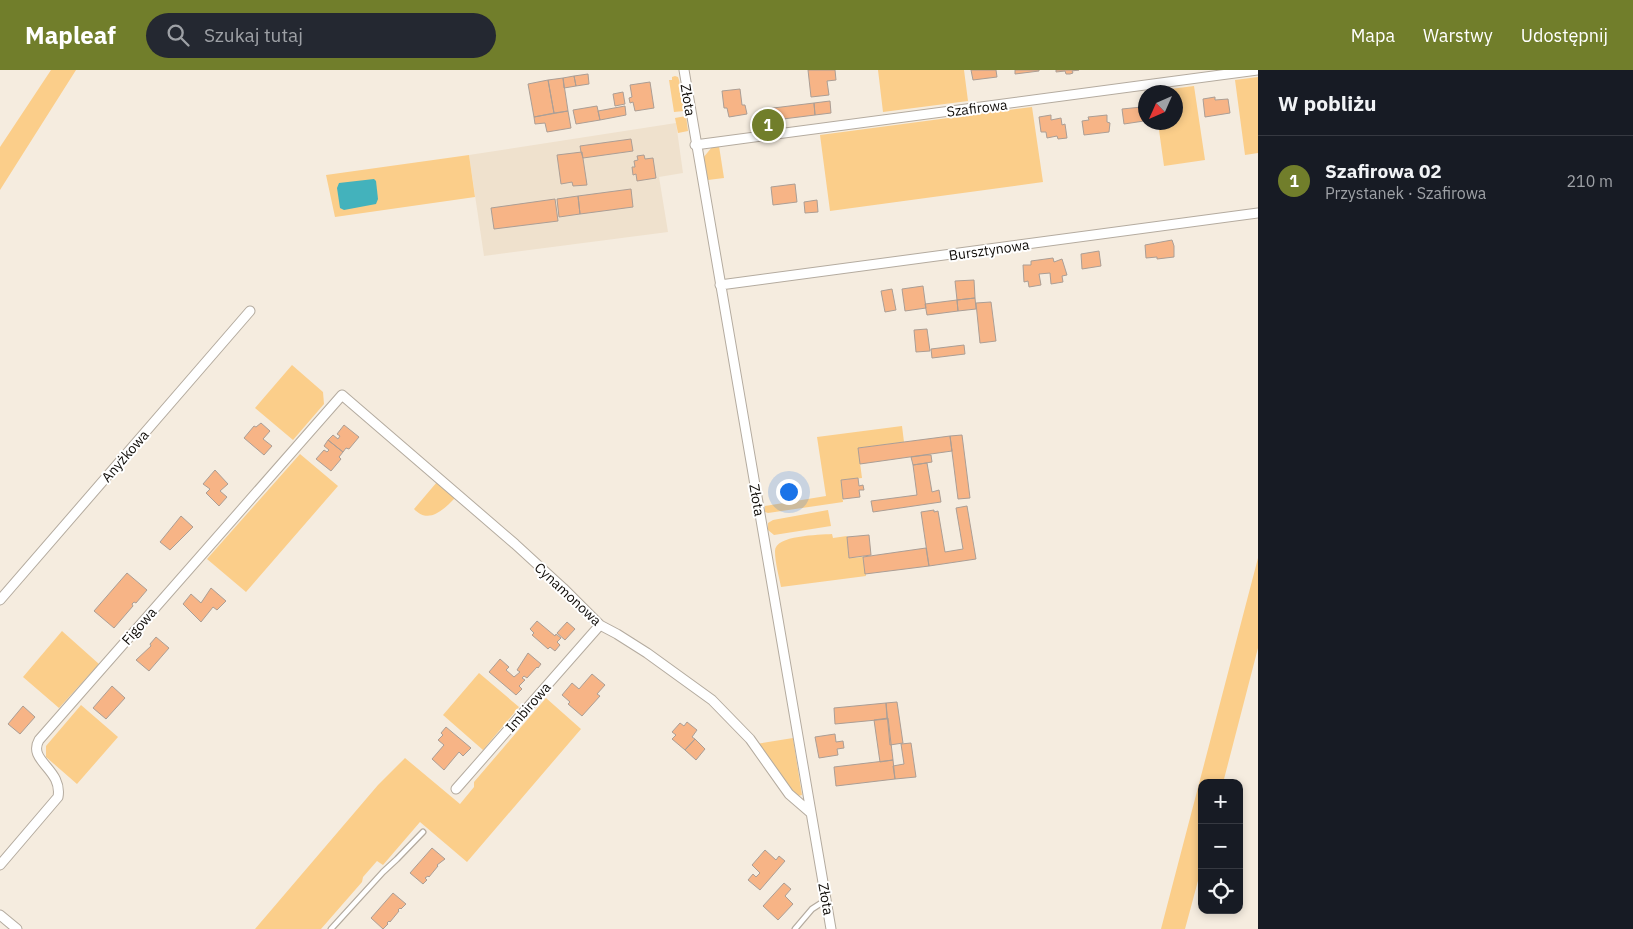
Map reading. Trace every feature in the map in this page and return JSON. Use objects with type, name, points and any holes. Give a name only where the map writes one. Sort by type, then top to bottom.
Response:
[{"type":"street","name":"Złota","points":[[684,70],[831,929]]},
{"type":"street","name":"Szafirowa","points":[[696,144],[1258,70]]},
{"type":"street","name":"Bursztynowa","points":[[720,285],[1258,213]]},
{"type":"street","name":"Anyżkowa","points":[[0,600],[250,311]]},
{"type":"street","name":"Cynamonowa","points":[[342,395],[515,544],[600,625],[647,653],[712,700],[750,739],[789,794],[811,813]]},
{"type":"street","name":"Figowa","points":[[0,865],[58,797],[58,784],[52,771],[37,756],[36,745],[39,740],[342,395]]},
{"type":"street","name":"Imbirowa","points":[[456,789],[600,625]]},
{"type":"street","points":[[0,915],[17,929]]},
{"type":"lane","points":[[331,929],[423,832]]},
{"type":"lane","points":[[795,929],[812,909],[826,900]]},
{"type":"shaded area","points":[[51,70],[76,70],[0,190],[0,147]]},
{"type":"shaded area","points":[[878,70],[964,70],[968,101],[883,112]]},
{"type":"shaded area","points":[[675,76],[679,80],[684,111],[674,112],[669,80],[672,80],[672,77]]},
{"type":"shaded area","points":[[1258,77],[1258,153],[1245,155],[1235,80]]},
{"type":"shaded area","points":[[1194,86],[1205,160],[1164,166],[1159,130],[1183,130],[1183,87]]},
{"type":"shaded area","points":[[1032,107],[1043,182],[830,211],[820,135]]},
{"type":"shaded area","points":[[686,116],[688,131],[678,133],[675,118]]},
{"type":"shaded area","points":[[676,123],[683,173],[659,177],[668,232],[484,256],[469,155]]},
{"type":"shaded area","points":[[719,146],[724,178],[708,180],[703,158],[712,147]]},
{"type":"shaded area","points":[[469,155],[475,197],[335,217],[326,175]]},
{"type":"shaded area","points":[[292,365],[323,392],[324,404],[293,440],[255,408]]},
{"type":"shaded area","points":[[902,426],[904,442],[858,448],[862,478],[841,480],[843,502],[765,512],[765,506],[826,496],[817,437]]},
{"type":"shaded area","points":[[300,454],[338,486],[246,592],[207,559]]},
{"type":"shaded area","points":[[437,482],[455,498],[436,514],[425,516],[420,514],[414,509]]},
{"type":"shaded area","points":[[828,510],[831,526],[774,535],[768,530],[768,523],[773,520]]},
{"type":"shaded area","points":[[832,534],[833,538],[847,536],[849,558],[863,557],[866,576],[781,587],[775,556],[777,546],[782,542],[799,537]]},
{"type":"shaded area","points":[[1258,558],[1258,648],[1224,779],[1200,779]]},
{"type":"shaded area","points":[[62,631],[99,664],[59,708],[23,677]]},
{"type":"shaded area","points":[[479,673],[519,707],[483,750],[443,715]]},
{"type":"shaded area","points":[[546,698],[581,729],[467,862],[420,822],[383,865],[377,861],[363,877],[362,882],[321,929],[255,929],[378,785],[405,758],[460,804],[474,787],[474,782]]},
{"type":"shaded area","points":[[81,705],[118,737],[77,784],[46,757],[46,746]]},
{"type":"shaded area","points":[[793,738],[802,795],[798,796],[792,793],[756,744]]},
{"type":"shaded area","points":[[1198,787],[1198,881],[1185,929],[1161,929]]},
{"type":"water","points":[[374,179],[376,181],[378,199],[376,204],[344,210],[340,208],[337,188],[339,183]]},
{"type":"building","points":[[808,70],[835,70],[836,80],[827,81],[829,95],[811,97]]},
{"type":"building","points":[[971,70],[996,70],[997,77],[973,80]]},
{"type":"building","points":[[1015,70],[1039,70],[1039,71],[1015,74]]},
{"type":"building","points":[[1056,70],[1079,70],[1066,74],[1065,71],[1056,72]]},
{"type":"building","points":[[588,74],[589,84],[576,86],[574,76]]},
{"type":"building","points":[[574,76],[576,86],[564,88],[563,78]]},
{"type":"building","points":[[563,78],[568,111],[554,113],[548,80]]},
{"type":"building","points":[[548,80],[554,113],[534,117],[528,84]]},
{"type":"building","points":[[650,82],[654,108],[635,111],[633,102],[630,103],[629,98],[632,97],[630,85]]},
{"type":"building","points":[[740,89],[742,105],[745,105],[747,114],[729,117],[727,108],[724,108],[722,91]]},
{"type":"building","points":[[623,92],[625,104],[615,106],[613,94]]},
{"type":"building","points":[[1215,97],[1215,100],[1228,99],[1230,113],[1205,117],[1203,99]]},
{"type":"building","points":[[830,101],[831,113],[815,115],[814,103]]},
{"type":"building","points":[[814,103],[815,115],[767,121],[765,109]]},
{"type":"building","points":[[597,106],[600,120],[576,124],[573,110]]},
{"type":"building","points":[[625,106],[626,115],[600,120],[598,111]]},
{"type":"building","points":[[1138,107],[1138,122],[1124,124],[1122,109]]},
{"type":"building","points":[[568,111],[571,128],[547,132],[545,123],[535,124],[534,117]]},
{"type":"building","points":[[1051,115],[1051,120],[1061,118],[1062,125],[1065,124],[1067,138],[1058,139],[1057,136],[1047,138],[1046,132],[1041,132],[1039,117]]},
{"type":"building","points":[[1107,115],[1107,122],[1110,123],[1109,132],[1084,135],[1082,121],[1089,120],[1088,117]]},
{"type":"building","points":[[631,139],[633,151],[583,158],[581,152],[580,146]]},
{"type":"building","points":[[582,152],[587,185],[573,186],[572,182],[561,184],[557,155]]},
{"type":"building","points":[[644,155],[645,159],[653,158],[656,178],[637,181],[636,174],[633,175],[632,167],[635,167],[634,161],[638,160],[637,156]]},
{"type":"building","points":[[795,184],[797,202],[773,205],[771,187]]},
{"type":"building","points":[[631,189],[633,207],[580,214],[578,196]]},
{"type":"building","points":[[578,196],[580,214],[559,217],[557,199]]},
{"type":"building","points":[[555,199],[558,221],[494,229],[491,208]]},
{"type":"building","points":[[817,200],[818,212],[805,213],[804,202]]},
{"type":"building","points":[[1172,240],[1174,257],[1146,258],[1145,245]]},
{"type":"building","points":[[1099,251],[1101,266],[1082,269],[1081,254]]},
{"type":"building","points":[[1053,258],[1054,262],[1062,259],[1067,275],[1062,276],[1063,282],[1051,284],[1050,273],[1039,274],[1041,285],[1029,287],[1028,281],[1024,282],[1023,265],[1031,265],[1031,261]]},
{"type":"building","points":[[974,280],[975,298],[957,300],[955,281]]},
{"type":"building","points":[[923,286],[926,308],[905,311],[902,289]]},
{"type":"building","points":[[892,289],[896,310],[885,312],[881,291]]},
{"type":"building","points":[[975,298],[976,309],[958,311],[957,300]]},
{"type":"building","points":[[957,300],[958,311],[927,315],[925,304]]},
{"type":"building","points":[[991,302],[996,341],[980,343],[976,303]]},
{"type":"building","points":[[927,329],[930,351],[916,352],[914,330]]},
{"type":"building","points":[[964,345],[965,354],[932,358],[931,349]]},
{"type":"building","points":[[261,423],[270,431],[263,439],[272,446],[264,455],[244,438],[254,426],[256,427]]},
{"type":"building","points":[[344,425],[359,437],[349,449],[346,448],[343,452],[328,440],[333,435],[338,439],[340,436],[337,434]]},
{"type":"building","points":[[962,435],[970,498],[958,499],[950,436]]},
{"type":"building","points":[[950,436],[952,451],[860,464],[858,448]]},
{"type":"building","points":[[328,440],[343,452],[339,457],[341,459],[331,471],[316,459],[324,450],[327,452],[329,450],[324,446]]},
{"type":"building","points":[[931,455],[932,462],[913,465],[911,457]]},
{"type":"building","points":[[927,463],[932,492],[939,490],[941,502],[873,512],[871,501],[917,495],[913,465]]},
{"type":"building","points":[[215,470],[228,484],[220,491],[227,497],[219,506],[206,493],[210,489],[203,484]]},
{"type":"building","points":[[858,478],[859,486],[863,485],[864,490],[859,490],[860,497],[843,499],[841,480]]},
{"type":"building","points":[[967,506],[976,559],[929,566],[921,512],[938,511],[945,552],[963,549],[956,508]]},
{"type":"building","points":[[181,516],[193,527],[170,550],[160,542]]},
{"type":"building","points":[[869,535],[871,555],[849,558],[847,537]]},
{"type":"building","points":[[926,548],[929,566],[865,574],[863,557]]},
{"type":"building","points":[[127,573],[147,590],[136,603],[132,604],[133,606],[114,628],[94,611]]},
{"type":"building","points":[[211,588],[226,601],[217,610],[213,607],[201,622],[183,604],[191,594],[201,603]]},
{"type":"building","points":[[537,621],[555,636],[556,634],[561,638],[557,642],[560,645],[555,651],[550,647],[548,649],[532,635],[534,633],[530,629]]},
{"type":"building","points":[[567,622],[575,629],[565,640],[557,633]]},
{"type":"building","points":[[156,637],[169,648],[149,671],[136,660],[151,646],[150,644]]},
{"type":"building","points":[[528,653],[541,664],[527,678],[524,676],[522,678],[525,680],[519,686],[522,689],[516,695],[489,672],[500,659],[509,667],[506,670],[514,677],[520,672],[517,670]]},
{"type":"building","points":[[592,674],[605,685],[597,694],[600,696],[582,716],[568,704],[570,702],[562,695],[572,683],[579,689]]},
{"type":"building","points":[[112,686],[125,698],[106,719],[93,708]]},
{"type":"building","points":[[897,702],[903,743],[890,745],[886,703]]},
{"type":"building","points":[[886,703],[887,719],[835,724],[834,708]]},
{"type":"building","points":[[23,706],[35,717],[20,734],[8,724]]},
{"type":"building","points":[[888,718],[893,760],[880,762],[874,720]]},
{"type":"building","points":[[687,722],[697,730],[692,737],[695,739],[685,750],[672,739],[676,735],[672,732],[680,723],[684,726]]},
{"type":"building","points":[[446,727],[471,748],[463,756],[459,752],[444,770],[432,759],[444,745],[438,740],[443,735],[441,733]]},
{"type":"building","points":[[835,734],[836,742],[843,741],[844,748],[837,749],[838,755],[819,758],[815,737]]},
{"type":"building","points":[[695,739],[705,749],[696,760],[685,750]]},
{"type":"building","points":[[911,743],[916,777],[895,779],[893,766],[904,764],[901,744]]},
{"type":"building","points":[[893,760],[895,779],[836,786],[834,767]]},
{"type":"building","points":[[432,848],[445,859],[437,865],[429,877],[425,878],[427,880],[423,884],[410,873]]},
{"type":"building","points":[[765,850],[776,860],[779,856],[785,861],[760,890],[748,880],[753,874],[756,877],[760,873],[752,865]]},
{"type":"building","points":[[784,883],[791,889],[785,896],[793,904],[778,920],[763,906]]},
{"type":"building","points":[[393,893],[406,904],[398,910],[383,929],[371,918]]},
{"type":"place","name":"Szafirowa 02","points":[[768,125]]}]
